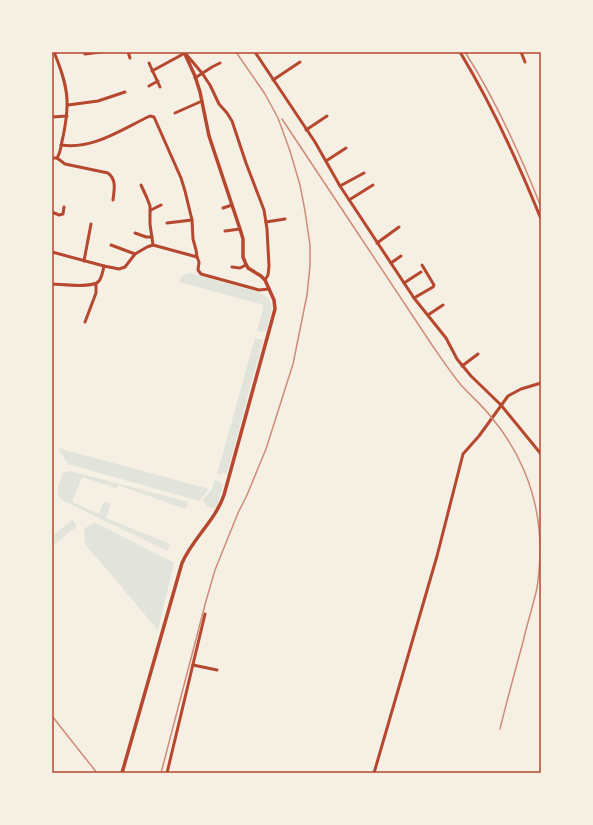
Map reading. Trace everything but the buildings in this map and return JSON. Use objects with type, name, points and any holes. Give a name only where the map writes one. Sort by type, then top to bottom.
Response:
[{"type":"street","points":[[54,52],[63,79],[68,105],[59,155],[57,158]]},
{"type":"street","points":[[85,54],[101,52]]},
{"type":"street","points":[[128,52],[130,58]]},
{"type":"street","points":[[255,52],[326,161],[349,200],[414,298],[442,332],[457,359],[471,376],[501,405],[541,453]]},
{"type":"street","points":[[460,52],[513,153],[541,220]]},
{"type":"street","points":[[521,52],[525,62]]},
{"type":"street","points":[[152,71],[185,53]]},
{"type":"street","points":[[185,53],[202,73],[219,104],[228,113],[264,210],[269,266],[268,275],[265,280]]},
{"type":"street","points":[[122,773],[182,563],[189,549],[216,512],[224,495],[275,313],[275,304],[265,280],[248,268],[243,257],[243,239],[210,136],[195,78],[185,53]]},
{"type":"street","points":[[273,80],[300,62]]},
{"type":"street","points":[[149,63],[160,87]]},
{"type":"street","points":[[195,78],[220,63]]},
{"type":"street","points":[[149,86],[158,81]]},
{"type":"street","points":[[68,105],[98,100],[125,92]]},
{"type":"street","points":[[175,113],[202,101]]},
{"type":"street","points":[[52,117],[67,116]]},
{"type":"street","points":[[61,145],[74,146],[98,141],[150,116],[154,117],[181,178],[192,220],[193,239],[199,262],[198,270],[201,274],[259,290],[269,289]]},
{"type":"street","points":[[306,130],[327,116]]},
{"type":"street","points":[[326,161],[346,148]]},
{"type":"street","points":[[52,158],[57,158],[65,164],[112,175],[115,183],[113,200]]},
{"type":"street","points":[[340,186],[364,173]]},
{"type":"street","points":[[141,185],[151,210],[150,224],[153,245]]},
{"type":"street","points":[[349,200],[373,185]]},
{"type":"street","points":[[151,210],[161,205]]},
{"type":"street","points":[[223,208],[232,205]]},
{"type":"street","points":[[52,212],[63,214],[64,207]]},
{"type":"street","points":[[266,222],[284,219]]},
{"type":"street","points":[[167,223],[192,220]]},
{"type":"street","points":[[84,260],[91,224]]},
{"type":"street","points":[[377,242],[399,228]]},
{"type":"street","points":[[225,231],[240,229]]},
{"type":"street","points":[[135,233],[152,237]]},
{"type":"street","points":[[111,244],[135,254]]},
{"type":"street","points":[[52,252],[115,269],[125,266],[135,254],[153,245],[197,257]]},
{"type":"street","points":[[391,263],[401,256]]},
{"type":"street","points":[[232,267],[240,268],[246,265]]},
{"type":"street","points":[[414,298],[434,285],[422,265]]},
{"type":"street","points":[[52,284],[96,284],[100,280],[104,266]]},
{"type":"street","points":[[404,283],[421,272]]},
{"type":"street","points":[[85,322],[96,293],[96,284]]},
{"type":"street","points":[[428,316],[443,305]]},
{"type":"street","points":[[462,366],[478,354]]},
{"type":"street","points":[[374,773],[437,556],[462,457],[508,396],[521,389],[541,383]]},
{"type":"street","points":[[167,773],[205,614]]},
{"type":"street","points":[[193,665],[217,670]]},
{"type":"shaded area","points":[[190,273],[265,295],[271,304],[271,314],[266,332],[257,331],[264,305],[179,282],[183,276]]},
{"type":"shaded area","points":[[255,338],[263,340],[227,473],[217,474]]},
{"type":"shaded area","points":[[58,448],[209,489],[199,501],[68,464]]},
{"type":"shaded area","points":[[70,471],[189,502],[185,509],[118,485],[116,488],[82,477],[72,502],[99,514],[104,501],[111,504],[106,518],[170,544],[167,551],[62,500],[58,494],[58,488],[63,474]]},
{"type":"shaded area","points":[[215,479],[223,485],[217,506],[215,508],[211,508],[202,500],[212,490]]},
{"type":"shaded area","points":[[72,520],[77,526],[52,547],[52,537]]},
{"type":"shaded area","points":[[94,522],[174,563],[158,630],[85,544],[84,529]]},
{"type":"railway","points":[[161,773],[215,570],[266,449],[293,364],[307,295],[310,266],[310,245],[300,185],[278,118],[265,94],[236,52]]},
{"type":"railway","points":[[465,52],[487,89],[507,128],[541,207]]},
{"type":"railway","points":[[282,119],[444,362],[461,385],[485,409],[501,430],[510,443],[524,470],[534,499],[539,529],[540,551],[538,581],[534,602],[500,729]]},
{"type":"railway","points":[[52,716],[97,773]]}]
